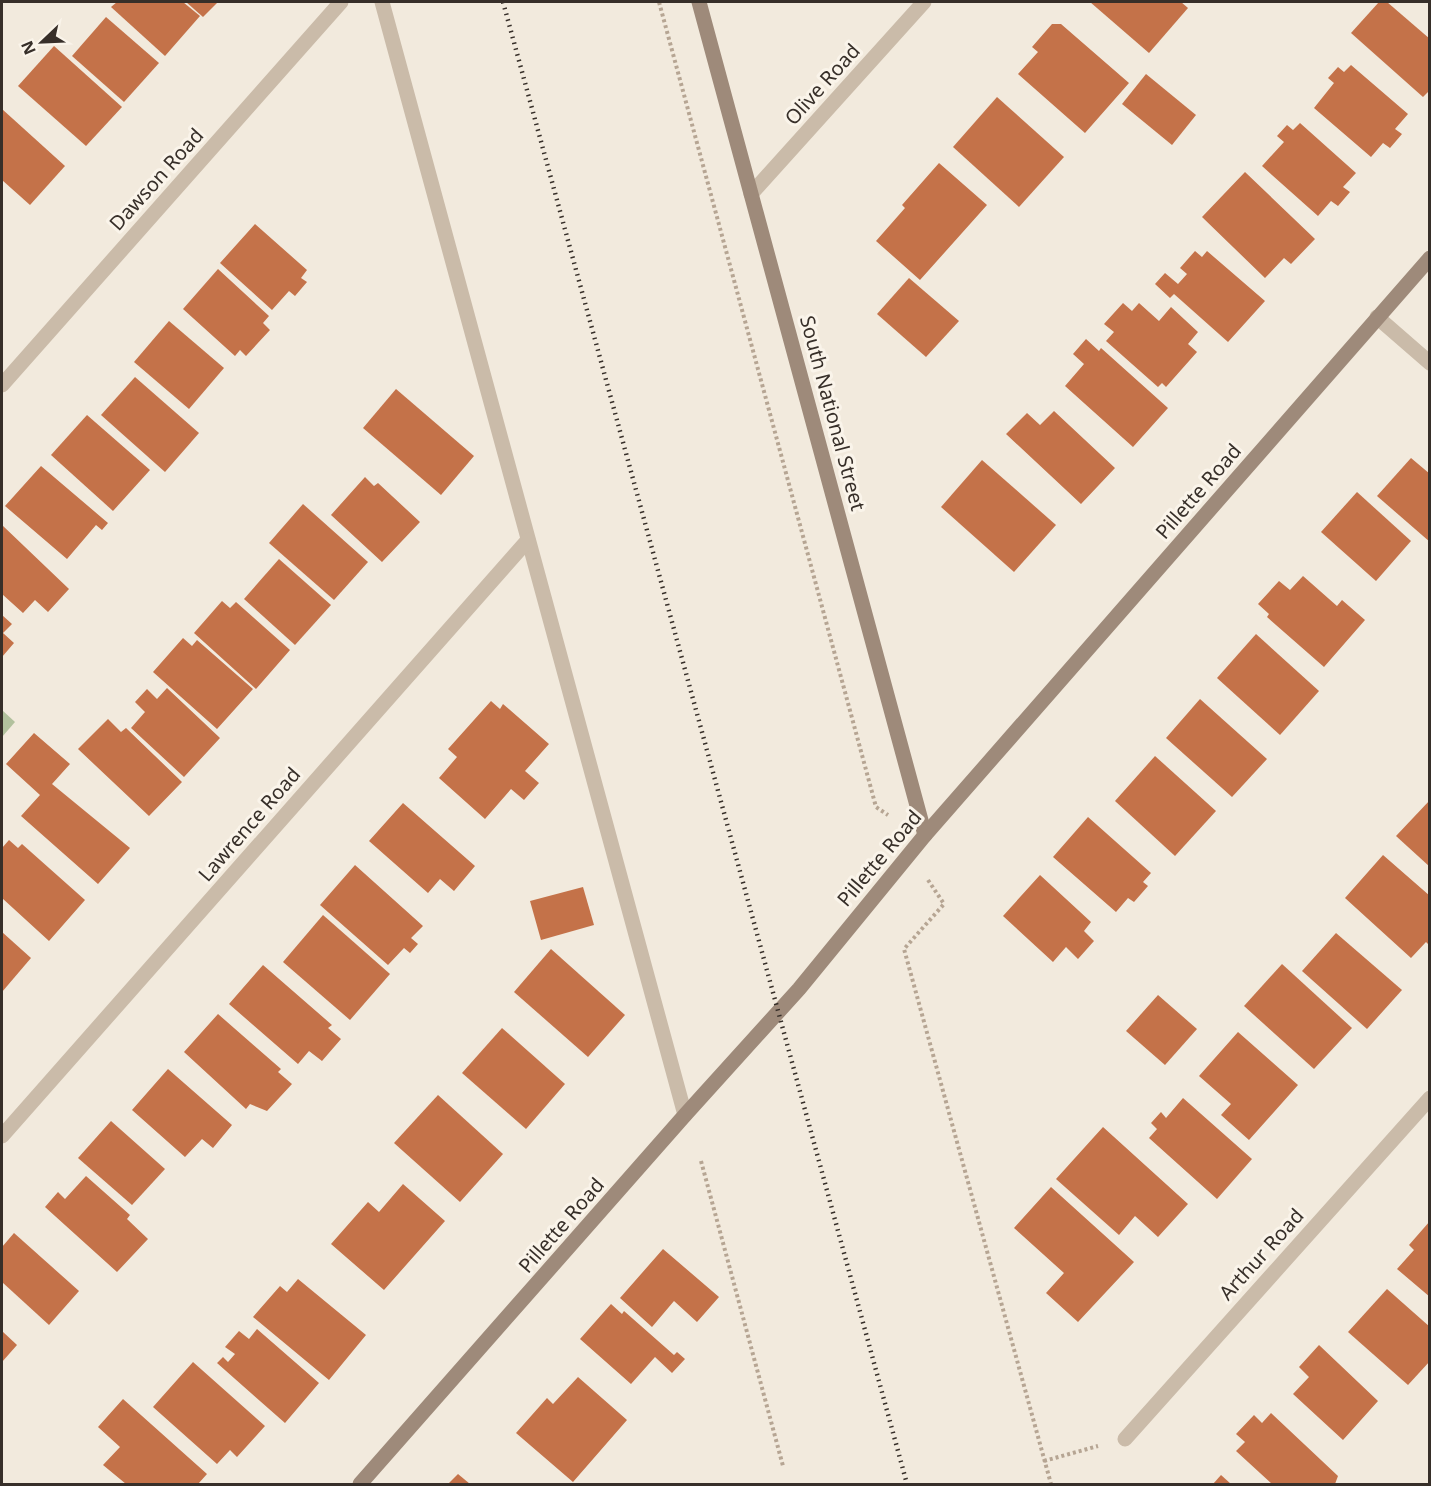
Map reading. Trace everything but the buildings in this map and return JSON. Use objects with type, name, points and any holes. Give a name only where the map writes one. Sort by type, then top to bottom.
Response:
[{"type":"street","name":"Dawson Road","points":[[2,385],[341,2]]},
{"type":"street","points":[[382,2],[685,1115]]},
{"type":"street","name":"South National Street","points":[[699,2],[925,836]]},
{"type":"street","name":"Olive Road","points":[[751,194],[924,2]]},
{"type":"street","name":"Pillette Road","points":[[360,1485],[777,1011],[799,989],[925,836],[1430,258]]},
{"type":"street","points":[[1377,317],[1430,363]]},
{"type":"street","name":"Lawrence Road","points":[[2,1136],[528,540]]},
{"type":"street","name":"Arthur Road","points":[[1125,1439],[1430,1098]]},
{"type":"path","points":[[659,2],[876,807],[887,814]]},
{"type":"path","points":[[944,904],[904,949],[1051,1485]]},
{"type":"path","points":[[701,1161],[783,1466]]},
{"type":"path","points":[[1044,1461],[1125,1439]]},
{"type":"green space","points":[[2,710],[15,722],[2,737]]},
{"type":"railway","points":[[503,2],[907,1484]]}]
